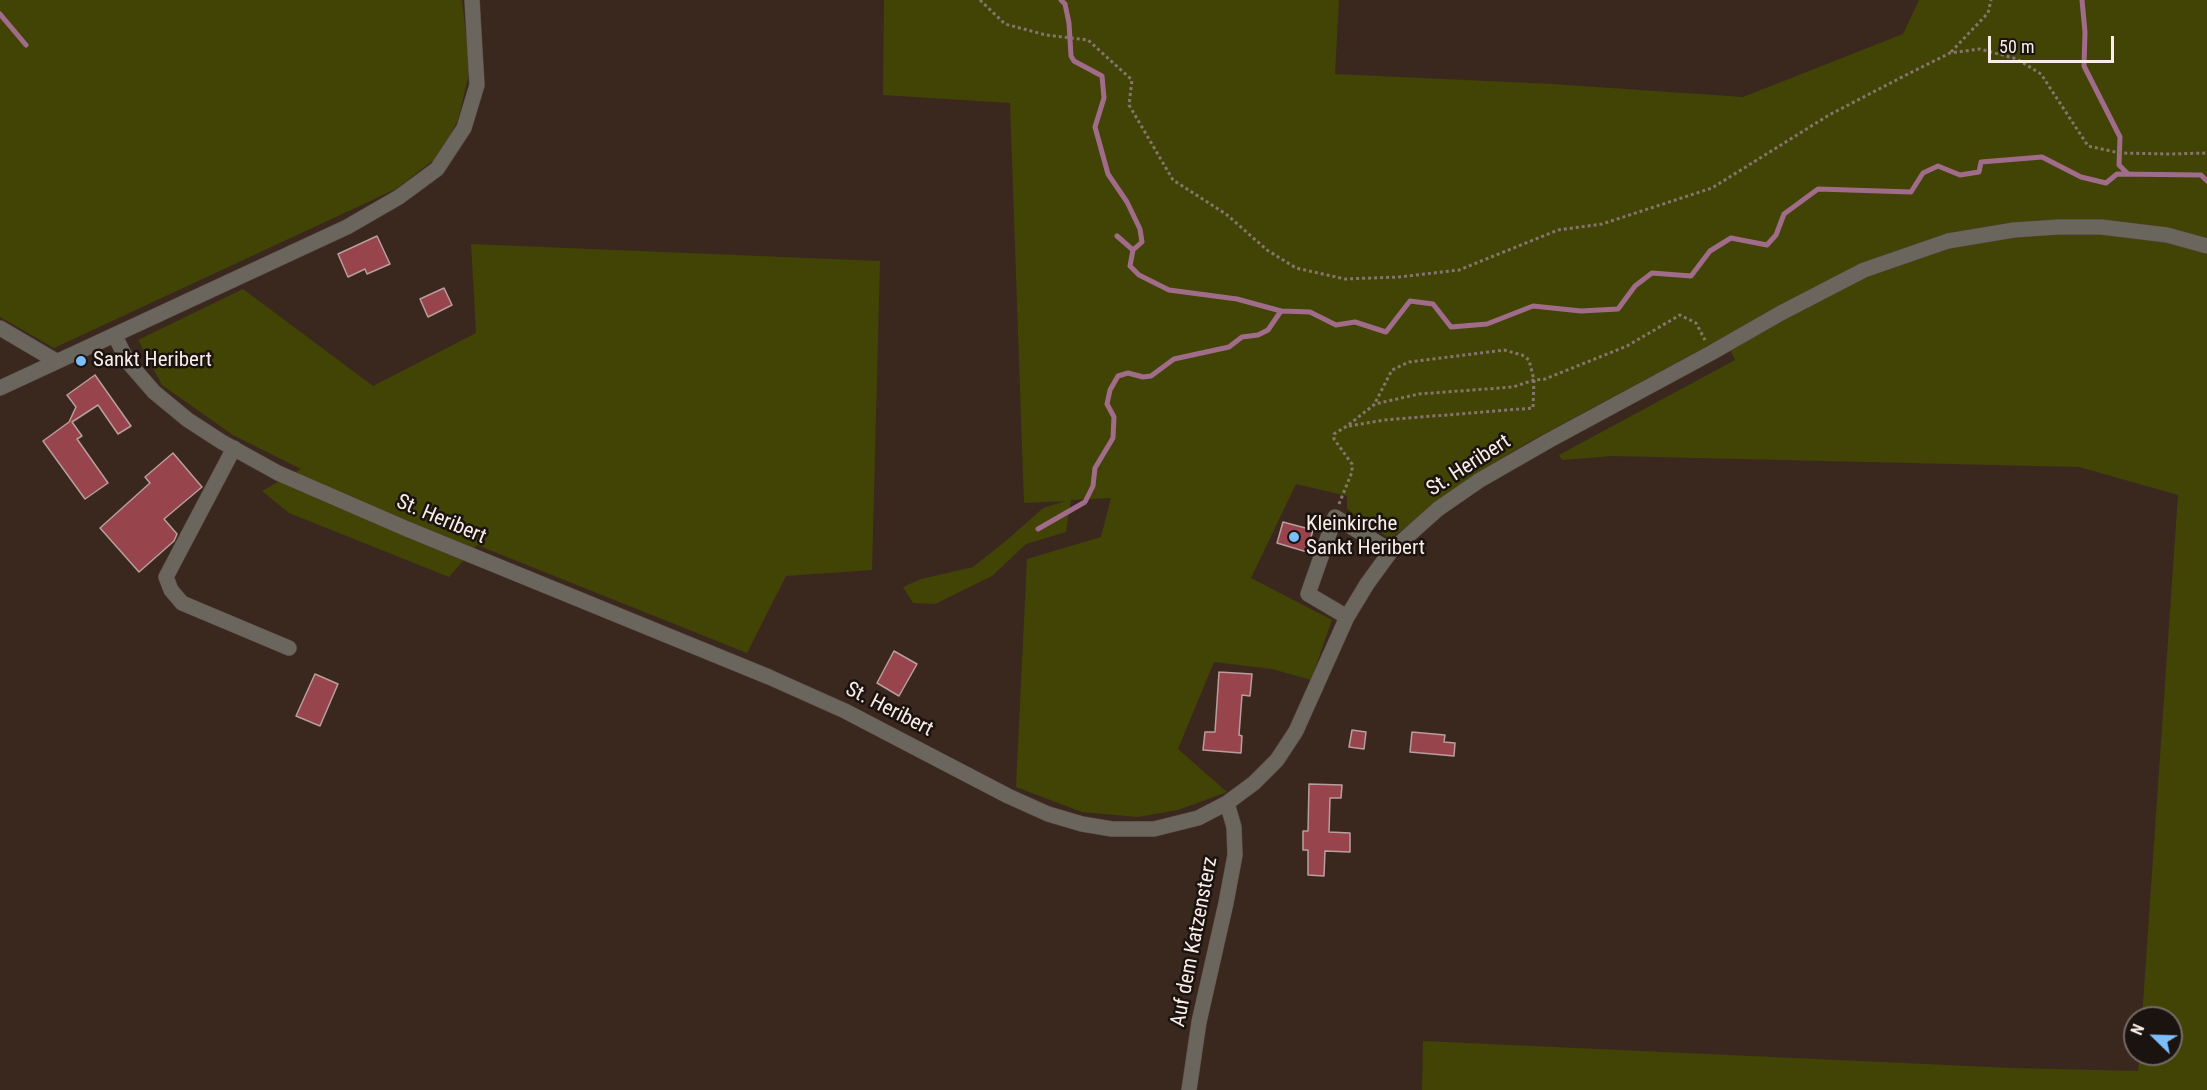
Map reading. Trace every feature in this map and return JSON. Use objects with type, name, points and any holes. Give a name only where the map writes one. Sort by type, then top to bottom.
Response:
[{"type":"street","points":[[0,388],[347,226],[399,197],[437,169],[464,128],[477,85],[472,0]]},
{"type":"street","name":"St. Heribert","points":[[115,336],[128,362],[154,392],[188,420],[278,473],[407,529],[769,677],[845,711],[1047,814],[1082,824],[1112,829],[1154,829],[1198,818],[1227,803],[1254,783],[1277,760],[1296,731],[1347,617],[1367,584],[1392,551],[1438,509],[1480,480],[1548,441],[1864,270],[1948,242],[2014,230],[2101,227],[2167,235],[2207,246]]},
{"type":"street","points":[[0,328],[56,361]]},
{"type":"street","points":[[234,448],[166,577],[171,590],[182,603],[289,648]]},
{"type":"street","points":[[1347,617],[1308,594],[1335,517],[1392,551]]},
{"type":"street","name":"Auf dem Katzensterz","points":[[1189,1090],[1199,1023],[1226,903],[1234,855],[1234,827],[1227,803]]},
{"type":"path","points":[[980,0],[1005,24],[1061,38],[1088,40],[1132,80],[1129,105],[1173,180],[1226,214],[1267,250],[1296,268],[1345,279],[1399,277],[1460,270],[1558,230],[1602,224],[1712,188],[1829,115],[1950,53],[1988,13],[1991,0]]},
{"type":"path","points":[[1950,53],[1980,49],[2016,59],[2041,74],[2088,146],[2120,153],[2207,153]]},
{"type":"path","points":[[1335,517],[1352,471],[1352,464],[1334,439],[1334,434],[1375,404],[1419,393],[1513,387],[1545,379],[1627,346],[1680,315],[1696,323],[1712,353]]},
{"type":"path","points":[[1347,426],[1384,420],[1533,408],[1534,380],[1529,360],[1522,355],[1504,350],[1408,362],[1392,370],[1375,404]]},
{"type":"shaded area","points":[[0,0],[462,0],[470,69],[458,120],[439,156],[396,189],[54,348],[0,317]]},
{"type":"shaded area","points":[[884,0],[1339,0],[1335,74],[1552,84],[1743,97],[1903,34],[1919,0],[2207,0],[2207,1090],[1422,1090],[1423,1041],[2012,1068],[2138,1071],[2139,1066],[2183,1066],[2183,1006],[2143,1006],[2178,495],[2079,467],[1613,456],[1562,460],[1559,455],[1735,360],[1724,337],[1527,443],[1474,475],[1390,539],[1347,509],[1347,496],[1296,484],[1251,578],[1332,620],[1311,680],[1272,669],[1214,662],[1178,749],[1227,792],[1178,810],[1138,817],[1082,812],[1016,787],[1027,559],[1101,537],[1111,498],[1071,500],[1066,532],[1026,544],[992,576],[935,604],[913,603],[903,587],[921,579],[973,567],[1043,508],[1066,501],[1024,503],[1010,103],[883,95]]},
{"type":"shaded area","points":[[471,244],[880,261],[872,570],[786,576],[747,653],[477,545],[449,577],[289,513],[262,491],[301,469],[233,435],[162,385],[138,340],[243,289],[373,386],[476,333]]},
{"type":"building","points":[[377,236],[390,264],[367,274],[365,269],[348,277],[338,254]]},
{"type":"building","points":[[444,288],[452,305],[428,317],[420,299]]},
{"type":"building","points":[[95,375],[131,426],[118,434],[98,405],[72,422],[82,436],[77,439],[108,483],[85,499],[43,441],[69,422],[76,407],[67,395]]},
{"type":"building","points":[[173,453],[202,487],[164,519],[177,534],[174,541],[139,572],[100,528],[150,483],[145,477]]},
{"type":"building","name":"Kleinkirche Sankt Heribert","points":[[1283,522],[1313,530],[1307,552],[1277,543]]},
{"type":"building","points":[[894,651],[917,664],[899,696],[877,683]]},
{"type":"building","points":[[1219,672],[1252,674],[1250,696],[1242,695],[1239,735],[1242,736],[1241,753],[1203,750],[1205,732],[1215,732]]},
{"type":"building","points":[[315,674],[338,684],[320,726],[296,716]]},
{"type":"building","points":[[1352,730],[1366,732],[1364,749],[1349,747]]},
{"type":"building","points":[[1412,732],[1445,735],[1444,742],[1455,743],[1454,756],[1410,752]]},
{"type":"building","points":[[1309,784],[1342,785],[1341,798],[1330,798],[1329,832],[1350,833],[1350,852],[1325,851],[1324,876],[1308,875],[1308,850],[1303,850],[1303,831],[1308,831]]},
{"type":"waterway","points":[[1061,0],[1065,4],[1069,23],[1071,56],[1074,61],[1102,76],[1104,98],[1095,127],[1108,174],[1127,202],[1140,229],[1142,242],[1133,250],[1130,266],[1139,275],[1169,290],[1237,299],[1281,311],[1310,312],[1336,325],[1355,322],[1386,332],[1410,301],[1433,304],[1451,327],[1487,324],[1533,306],[1581,311],[1618,309],[1635,286],[1652,273],[1691,276],[1710,251],[1731,238],[1767,245],[1776,235],[1784,214],[1818,189],[1911,192],[1923,173],[1938,166],[1960,175],[1979,172],[1981,162],[2042,157],[2081,177],[2106,183],[2117,174],[2201,175],[2207,181]]},
{"type":"waterway","points":[[2082,0],[2085,32],[2084,66],[2120,137],[2119,165],[2128,174]]},
{"type":"waterway","points":[[0,14],[26,45]]},
{"type":"waterway","points":[[1117,236],[1133,250]]},
{"type":"waterway","points":[[1038,529],[1085,502],[1093,486],[1095,468],[1113,438],[1114,417],[1107,404],[1110,390],[1118,376],[1128,373],[1143,377],[1151,376],[1174,359],[1229,347],[1242,337],[1258,335],[1268,330],[1281,311]]},
{"type":"place","name":"Sankt Heribert","points":[[81,361]]},
{"type":"place","name":"Kleinkirche Sankt Heribert","points":[[1294,537]]}]
